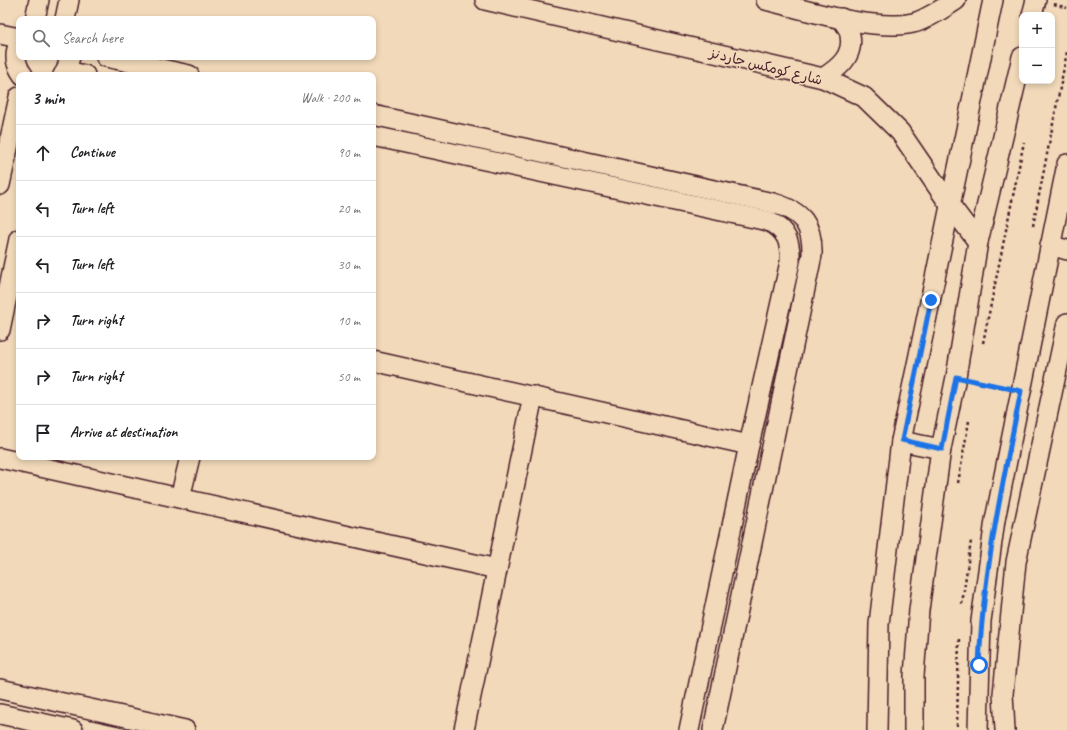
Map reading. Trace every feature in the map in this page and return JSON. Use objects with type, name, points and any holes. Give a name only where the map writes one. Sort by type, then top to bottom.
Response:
[{"type":"street","points":[[36,16],[39,0]]},
{"type":"street","points":[[66,16],[69,0]]},
{"type":"street","name":"شارع كومكس جاردنز","points":[[485,0],[823,78],[864,97],[900,132],[950,206],[978,242]]},
{"type":"street","points":[[766,0],[803,4],[841,18],[878,24],[914,23],[956,0]]},
{"type":"street","points":[[876,730],[879,624],[902,440],[993,0]]},
{"type":"street","points":[[1033,12],[1036,0]]},
{"type":"street","points":[[823,78],[839,68],[849,53],[850,34],[841,18]]},
{"type":"street","points":[[0,34],[16,37]]},
{"type":"street","points":[[13,65],[16,50]]},
{"type":"street","points":[[120,60],[175,72]]},
{"type":"street","points":[[66,68],[77,72]]},
{"type":"street","points":[[914,730],[914,676],[919,610],[942,449],[956,377],[978,242],[1019,70]]},
{"type":"street","points":[[0,185],[16,110]]},
{"type":"street","points":[[376,116],[773,203],[788,207],[800,216],[809,228],[812,242],[812,255],[713,730]]},
{"type":"street","points":[[376,137],[768,221],[784,232],[789,241],[790,262],[749,445],[689,730]]},
{"type":"street","points":[[978,730],[981,621],[995,520],[1021,391],[1058,248],[1067,164]]},
{"type":"street","points":[[0,330],[16,253]]},
{"type":"street","points":[[1005,730],[1003,694],[1016,562],[1067,323]]},
{"type":"street","points":[[376,362],[749,445]]},
{"type":"street","points":[[464,730],[533,396]]},
{"type":"street","points":[[902,440],[942,449]]},
{"type":"street","points":[[0,458],[497,569]]},
{"type":"street","points":[[180,498],[189,460]]},
{"type":"street","points":[[0,689],[185,730]]},
{"type":"street","points":[[0,714],[73,730]]},
{"type":"path","points":[[982,350],[1025,135]]},
{"type":"path","points":[[974,389],[977,373]]},
{"type":"path","points":[[956,377],[1021,391]]},
{"type":"path","points":[[957,490],[969,420]]},
{"type":"route","points":[[931,300],[902,440],[942,449],[956,377],[1021,391],[995,520],[981,621],[979,665]]}]
